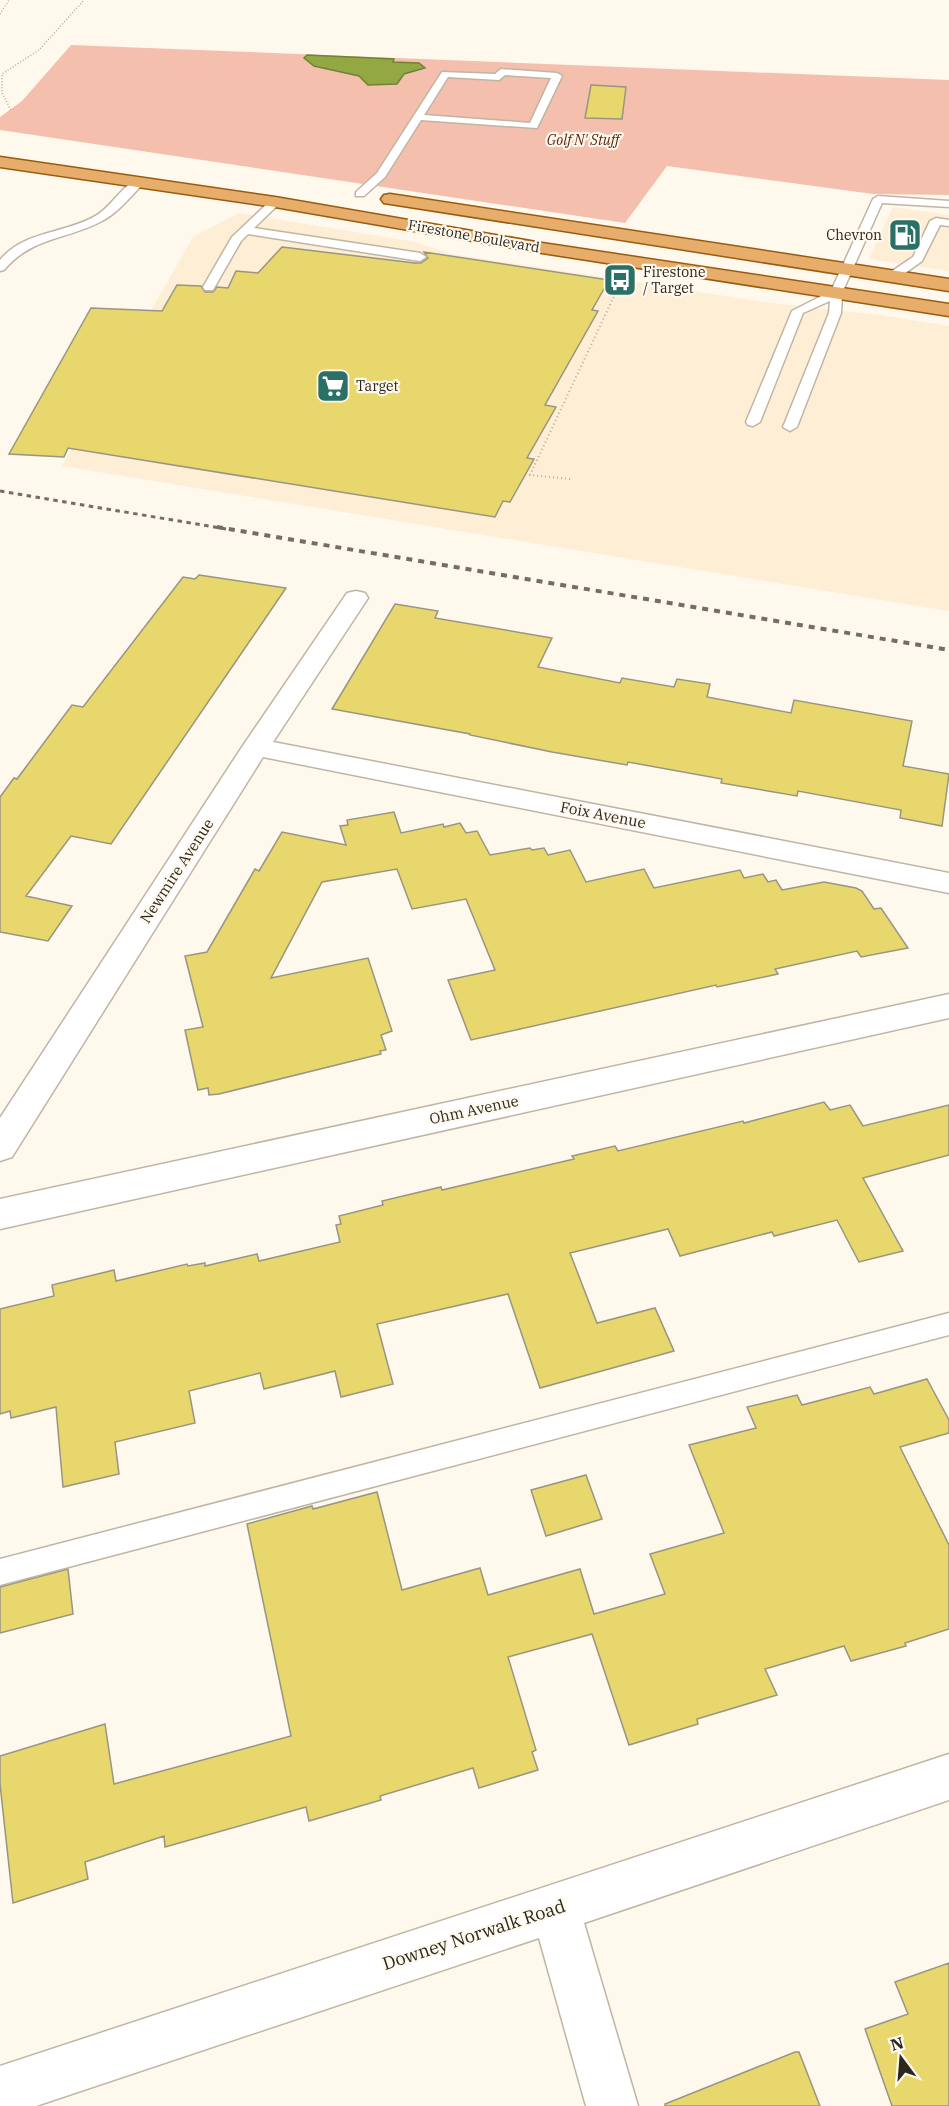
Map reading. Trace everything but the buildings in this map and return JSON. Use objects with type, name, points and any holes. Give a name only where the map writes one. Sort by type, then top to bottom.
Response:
[{"type":"main road","name":"Firestone Boulevard","points":[[0,162],[275,201],[542,248],[949,310]]},
{"type":"main road","name":"Firestone Boulevard","points":[[337,191],[949,285]]},
{"type":"main road","points":[[275,201],[318,201],[454,221],[467,221],[486,213]]},
{"type":"street","name":"Newmire Avenue","points":[[0,1147],[256,747],[356,598]]},
{"type":"street","name":"Foix Avenue","points":[[256,747],[949,883]]},
{"type":"street","name":"Ohm Avenue","points":[[0,1214],[949,1006]]},
{"type":"street","name":"Downey Norwalk Road","points":[[0,2092],[949,1778]]},
{"type":"street","points":[[555,1908],[612,2106]]},
{"type":"lane","points":[[360,194],[381,175],[417,117],[445,74],[498,77],[501,72],[557,76],[533,126],[417,117]]},
{"type":"lane","points":[[0,267],[15,252],[30,243],[94,221],[107,213],[139,182]]},
{"type":"lane","points":[[790,428],[835,313],[836,293],[878,199],[949,204]]},
{"type":"lane","points":[[209,287],[236,239],[275,201]]},
{"type":"lane","points":[[893,276],[918,259],[936,221],[949,223]]},
{"type":"lane","points":[[245,230],[420,257]]},
{"type":"lane","points":[[753,422],[798,310],[836,293]]},
{"type":"lane","points":[[0,1572],[949,1324]]},
{"type":"path","points":[[0,14],[9,0]]},
{"type":"path","points":[[10,110],[2,93],[2,74],[39,50],[84,0]]},
{"type":"path","points":[[570,479],[530,476],[616,292],[652,286],[673,268]]},
{"type":"shaded area","points":[[307,55],[394,59],[393,62],[419,63],[425,68],[404,74],[397,84],[368,85],[359,76],[314,66],[304,58]]},
{"type":"shaded area","points":[[893,207],[949,215],[949,271],[869,259]]},
{"type":"shaded area","points":[[239,213],[415,242],[452,254],[764,302],[880,315],[949,326],[949,611],[62,466],[193,237]]},
{"type":"green space","name":"Golf N' Stuff","points":[[71,45],[949,80],[949,195],[873,194],[667,166],[625,223],[0,130],[0,117],[22,101]]},
{"type":"railway","points":[[0,491],[226,529]]},
{"type":"railway","points":[[217,527],[949,650]]},
{"type":"place","name":"Chevron","points":[[905,235]]},
{"type":"place","name":"Firestone / Target","points":[[620,280]]},
{"type":"place","name":"Target","points":[[333,386]]}]
